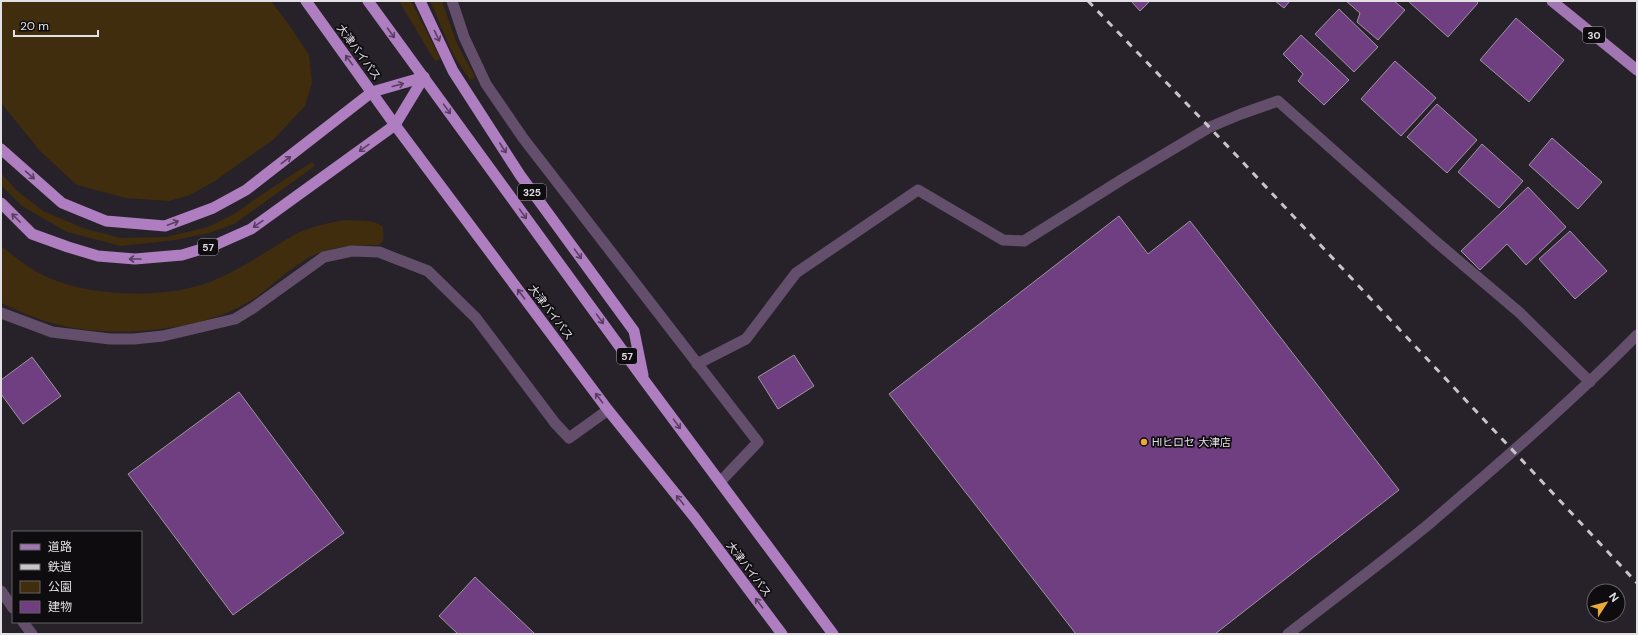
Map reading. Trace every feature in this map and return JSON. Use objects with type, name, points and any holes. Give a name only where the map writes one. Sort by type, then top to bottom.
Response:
[{"type":"highway","name":"大津バイパス","points":[[306,1],[395,125],[608,410],[695,518],[782,634]]},
{"type":"highway","name":"57","points":[[368,1],[644,380],[833,634]]},
{"type":"highway","name":"325","points":[[420,1],[453,70],[520,175],[634,331],[644,380]]},
{"type":"highway","points":[[1,149],[62,203],[106,221],[165,226],[214,208],[246,190],[372,92],[424,77]]},
{"type":"highway","name":"57","points":[[1,203],[32,234],[68,248],[98,256],[134,259],[182,255],[214,246],[251,229],[395,125],[424,77]]},
{"type":"main road","name":"30","points":[[1552,1],[1637,70]]},
{"type":"street","points":[[452,1],[464,37],[486,84],[510,120],[758,442],[720,482]]},
{"type":"street","points":[[697,364],[746,339],[796,273],[918,190],[1003,240],[1024,241],[1132,173],[1210,127],[1278,101],[1434,240],[1520,314],[1590,382]]},
{"type":"street","points":[[1,313],[52,332],[110,339],[134,339],[164,336],[235,319],[324,257],[352,251],[379,252],[428,271],[476,318],[555,423],[569,438],[608,410]]},
{"type":"street","points":[[1288,634],[1428,524],[1546,423],[1637,335]]},
{"type":"street","points":[[1,591],[12,607]]},
{"type":"street","points":[[24,623],[32,634]]},
{"type":"green space","points":[[1,1],[271,1],[309,55],[312,83],[305,106],[274,139],[215,181],[190,195],[169,201],[126,198],[77,185],[41,152],[1,103]]},
{"type":"green space","points":[[399,1],[411,1],[440,58],[438,60],[435,61]]},
{"type":"green space","points":[[430,1],[442,1],[457,44],[475,77],[470,80],[453,54]]},
{"type":"green space","points":[[312,162],[315,166],[234,224],[209,233],[175,240],[121,246],[67,232],[22,206],[1,185],[1,173],[16,190],[43,211],[83,228],[121,238],[166,237],[208,227],[234,214]]},
{"type":"green space","points":[[344,220],[379,224],[383,227],[384,238],[381,244],[341,247],[313,255],[291,269],[252,300],[231,311],[182,326],[156,330],[129,331],[77,329],[41,320],[1,303],[1,246],[36,271],[49,278],[67,284],[107,292],[129,294],[151,293],[172,291],[210,282],[237,269],[297,233],[316,226]]},
{"type":"building","points":[[1131,1],[1150,1],[1140,11]]},
{"type":"building","points":[[1275,1],[1290,1],[1284,8]]},
{"type":"building","points":[[1346,1],[1394,1],[1405,10],[1378,40],[1357,22],[1360,13]]},
{"type":"building","points":[[1408,1],[1476,1],[1478,3],[1448,37]]},
{"type":"building","points":[[1339,9],[1378,47],[1354,72],[1315,34]]},
{"type":"building","points":[[1516,18],[1564,60],[1529,102],[1480,60]]},
{"type":"building","points":[[1301,35],[1349,80],[1324,105],[1298,81],[1303,74],[1283,54]]},
{"type":"building","points":[[1395,61],[1436,98],[1401,136],[1361,99]]},
{"type":"building","points":[[1437,104],[1477,140],[1447,173],[1407,137]]},
{"type":"building","points":[[1552,138],[1602,182],[1578,209],[1529,165]]},
{"type":"building","points":[[1482,144],[1523,181],[1499,208],[1458,172]]},
{"type":"building","points":[[1528,187],[1566,227],[1526,265],[1507,244],[1480,270],[1461,251]]},
{"type":"building","name":"HIヒロセ 大津店","points":[[1119,216],[1148,254],[1190,221],[1399,490],[1215,634],[1076,634],[889,394]]},
{"type":"building","points":[[1570,231],[1607,271],[1575,299],[1539,259]]},
{"type":"building","points":[[794,355],[814,386],[778,409],[758,377]]},
{"type":"building","points":[[32,357],[61,396],[23,424],[1,394],[1,380]]},
{"type":"building","points":[[239,392],[344,533],[233,615],[128,474]]},
{"type":"building","points":[[475,577],[535,634],[458,634],[439,616]]},
{"type":"railway","points":[[1088,1],[1237,156],[1637,583]]},
{"type":"place","name":"HIヒロセ 大津店","points":[[1144,442]]}]
